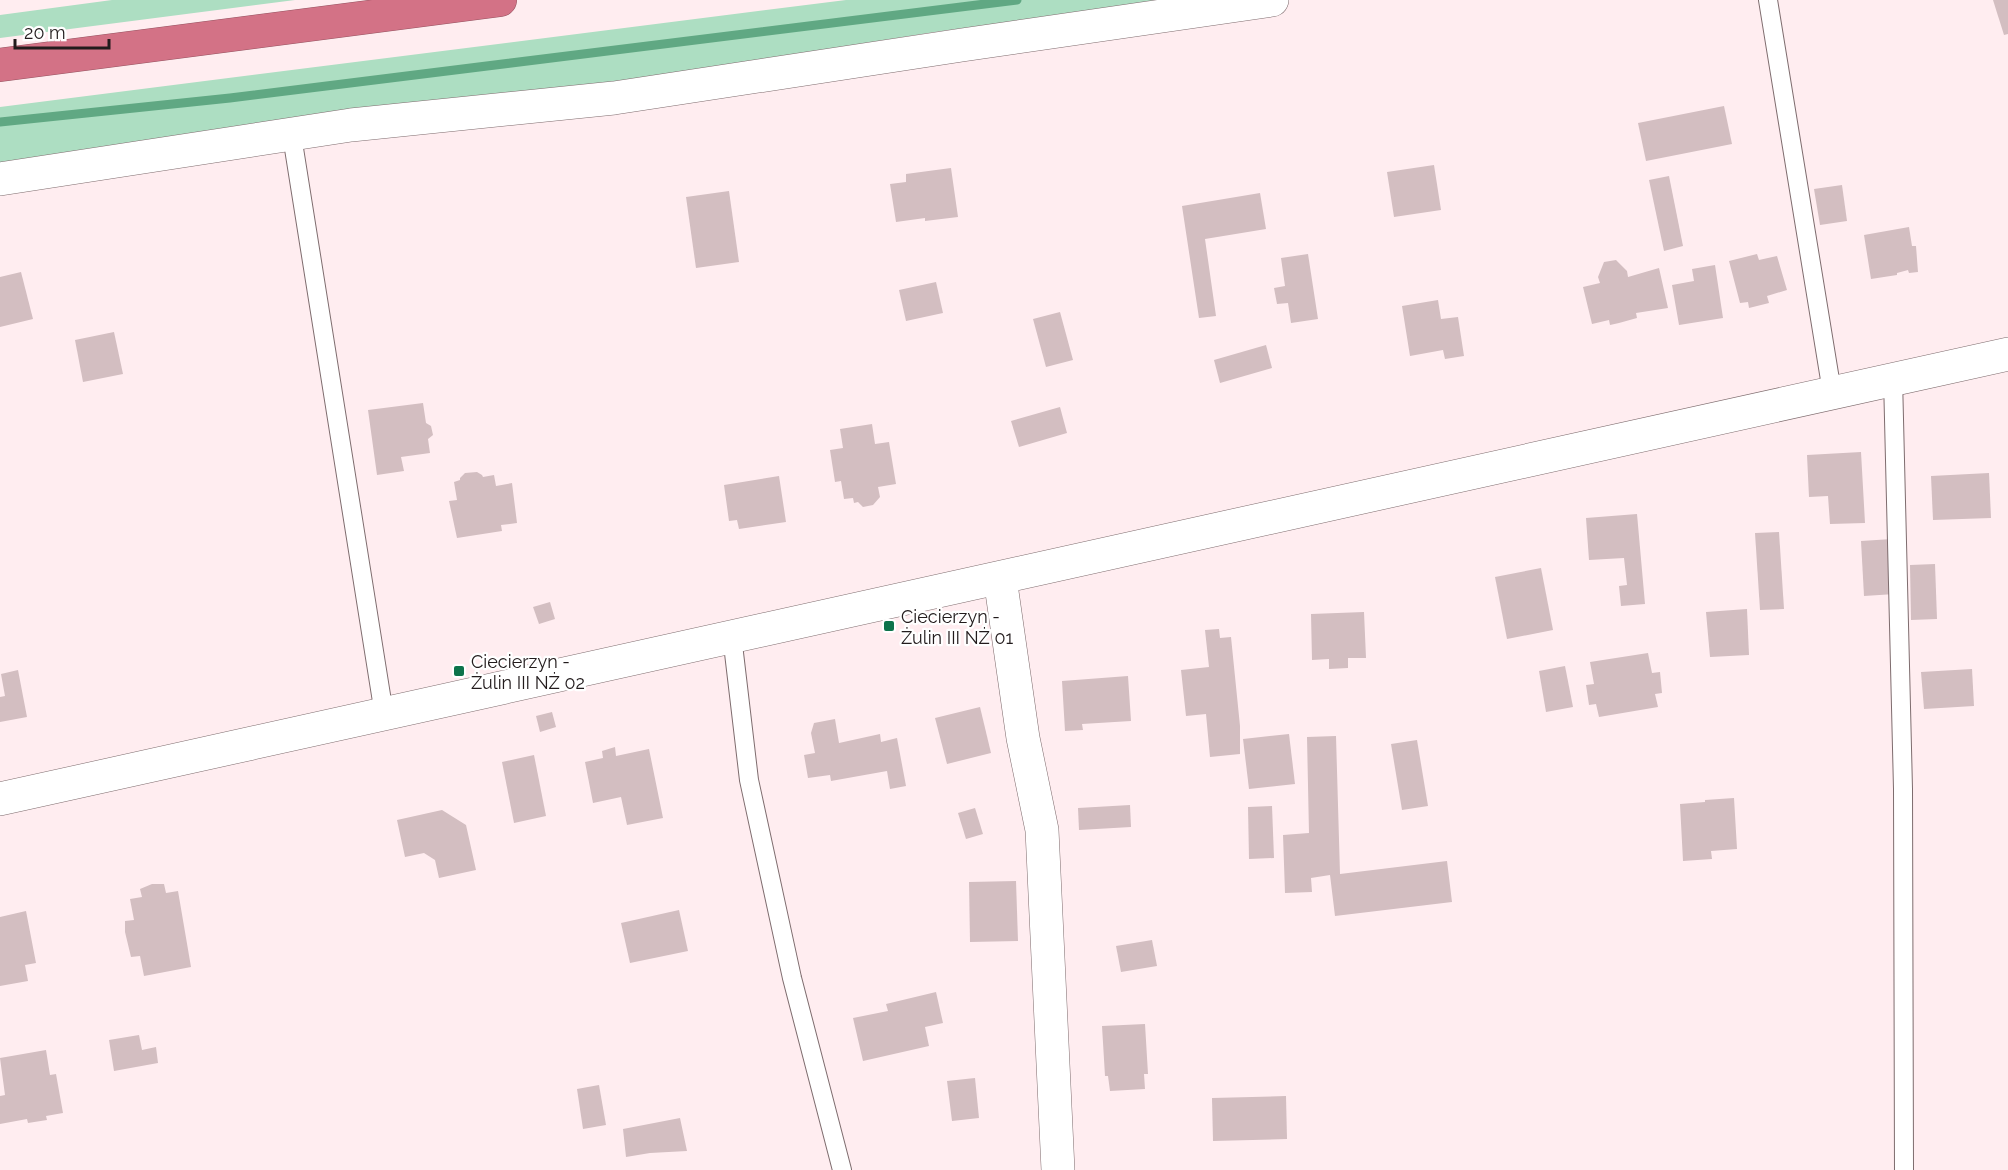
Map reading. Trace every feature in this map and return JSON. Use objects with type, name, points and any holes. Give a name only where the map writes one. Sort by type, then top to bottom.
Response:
[{"type":"highway","points":[[0,65],[500,0]]},
{"type":"street","points":[[0,179],[292,136],[351,125],[614,98],[1272,0]]},
{"type":"street","points":[[0,798],[2008,354]]},
{"type":"street","points":[[1000,578],[1023,738],[1042,830],[1058,1170]]},
{"type":"lane","points":[[1768,0],[1832,392]]},
{"type":"lane","points":[[292,136],[384,714]]},
{"type":"lane","points":[[1893,378],[1903,789],[1904,1170]]},
{"type":"lane","points":[[732,636],[749,780],[792,978],[842,1170]]},
{"type":"green space","points":[[112,0],[295,0],[0,38],[0,15]]},
{"type":"green space","points":[[846,0],[1173,0],[935,32],[526,97],[0,166],[0,107]]},
{"type":"building","points":[[1993,0],[2008,0],[2008,34],[2004,35]]},
{"type":"building","points":[[1724,106],[1732,144],[1646,161],[1638,123]]},
{"type":"building","points":[[1434,165],[1441,210],[1394,217],[1387,172]]},
{"type":"building","points":[[951,168],[958,217],[896,222],[890,184],[906,182],[906,174]]},
{"type":"building","points":[[1669,176],[1683,246],[1664,251],[1649,180]]},
{"type":"building","points":[[1842,185],[1847,221],[1820,225],[1814,189]]},
{"type":"building","points":[[729,191],[739,262],[696,268],[686,197]]},
{"type":"building","points":[[1260,193],[1266,229],[1205,239],[1216,316],[1199,318],[1182,206]]},
{"type":"building","points":[[1909,227],[1912,246],[1916,246],[1918,272],[1909,273],[1908,270],[1897,273],[1897,275],[1871,279],[1864,235]]},
{"type":"building","points":[[1308,254],[1318,319],[1291,323],[1288,303],[1277,304],[1274,288],[1285,286],[1281,258]]},
{"type":"building","points":[[1757,254],[1759,260],[1777,256],[1787,290],[1767,296],[1769,303],[1749,308],[1748,302],[1740,303],[1729,261]]},
{"type":"building","points":[[1616,260],[1627,271],[1628,277],[1659,268],[1668,308],[1636,313],[1637,318],[1610,325],[1609,320],[1592,324],[1583,287],[1600,283],[1598,277],[1604,262]]},
{"type":"building","points":[[1715,265],[1723,318],[1679,325],[1672,285],[1694,281],[1692,269]]},
{"type":"building","points":[[21,272],[33,319],[0,327],[0,277]]},
{"type":"building","points":[[936,282],[943,313],[906,321],[899,290]]},
{"type":"building","points":[[1438,300],[1441,319],[1458,317],[1464,356],[1445,359],[1443,350],[1410,356],[1402,306]]},
{"type":"building","points":[[1060,312],[1073,360],[1046,367],[1033,319]]},
{"type":"building","points":[[114,332],[123,374],[83,382],[75,340]]},
{"type":"building","points":[[1266,345],[1272,368],[1220,383],[1214,360]]},
{"type":"building","points":[[423,403],[426,423],[431,426],[433,435],[428,439],[430,453],[401,457],[404,471],[377,475],[368,410]]},
{"type":"building","points":[[1060,407],[1067,433],[1019,447],[1011,421]]},
{"type":"building","points":[[872,424],[875,444],[889,442],[896,484],[878,487],[880,497],[873,505],[863,507],[858,502],[854,503],[853,498],[844,499],[841,481],[835,482],[830,450],[843,448],[840,429]]},
{"type":"building","points":[[1861,452],[1865,523],[1830,524],[1828,496],[1809,497],[1807,455]]},
{"type":"building","points":[[477,472],[483,477],[494,475],[496,486],[512,483],[517,523],[501,525],[502,531],[457,538],[449,501],[457,500],[454,482],[460,480],[465,473]]},
{"type":"building","points":[[1989,473],[1991,518],[1933,520],[1931,476]]},
{"type":"building","points":[[779,476],[786,522],[739,529],[737,520],[729,521],[724,485]]},
{"type":"building","points":[[1637,514],[1645,604],[1621,606],[1619,586],[1627,585],[1624,558],[1589,560],[1586,518]]},
{"type":"building","points":[[1779,532],[1784,609],[1760,610],[1755,533]]},
{"type":"building","points":[[1892,539],[1895,594],[1864,596],[1861,541]]},
{"type":"building","points":[[1935,564],[1937,619],[1911,620],[1910,565]]},
{"type":"building","points":[[1541,568],[1553,630],[1507,639],[1495,577]]},
{"type":"building","points":[[550,602],[555,619],[539,624],[533,607]]},
{"type":"building","points":[[1747,609],[1749,655],[1710,657],[1706,612]]},
{"type":"building","points":[[1364,612],[1366,658],[1348,658],[1348,668],[1329,669],[1329,659],[1312,660],[1311,614]]},
{"type":"building","points":[[1219,629],[1220,638],[1231,637],[1240,726],[1240,754],[1210,757],[1206,714],[1186,716],[1181,670],[1209,667],[1205,630]]},
{"type":"building","points":[[1648,653],[1652,673],[1660,672],[1662,693],[1655,694],[1658,707],[1599,717],[1596,704],[1589,705],[1586,685],[1594,684],[1590,662]]},
{"type":"building","points":[[1565,666],[1573,707],[1546,712],[1539,671]]},
{"type":"building","points":[[1972,669],[1974,706],[1924,709],[1921,672]]},
{"type":"building","points":[[18,670],[27,717],[0,722],[0,697],[5,696],[1,674]]},
{"type":"building","points":[[1128,676],[1131,721],[1082,724],[1083,730],[1065,731],[1062,681]]},
{"type":"building","points":[[980,707],[991,753],[947,764],[935,718]]},
{"type":"building","points":[[552,712],[556,727],[540,732],[536,716]]},
{"type":"building","points":[[835,719],[839,743],[880,734],[881,742],[897,738],[906,786],[890,789],[887,771],[831,781],[830,775],[808,778],[804,755],[815,753],[811,733],[814,723]]},
{"type":"building","points":[[1289,734],[1295,784],[1249,789],[1243,739]]},
{"type":"building","points":[[1336,736],[1340,874],[1447,861],[1452,902],[1335,916],[1330,875],[1311,878],[1312,892],[1285,893],[1283,835],[1309,833],[1307,737]]},
{"type":"building","points":[[1417,740],[1428,806],[1402,810],[1391,744]]},
{"type":"building","points":[[615,747],[616,756],[649,749],[663,818],[627,825],[621,797],[593,803],[585,762],[603,758],[602,751]]},
{"type":"building","points":[[534,755],[546,816],[514,823],[502,762]]},
{"type":"building","points":[[1734,798],[1737,849],[1711,851],[1712,859],[1683,861],[1680,804]]},
{"type":"building","points":[[1130,805],[1131,827],[1079,830],[1078,808]]},
{"type":"building","points":[[1272,806],[1274,858],[1249,859],[1248,807]]},
{"type":"building","points":[[975,808],[983,834],[966,839],[958,813]]},
{"type":"building","points":[[442,810],[466,825],[476,870],[439,878],[435,860],[424,853],[405,857],[397,820]]},
{"type":"building","points":[[1016,881],[1018,941],[970,942],[969,882]]},
{"type":"building","points":[[152,884],[164,884],[166,893],[178,891],[191,967],[144,976],[140,956],[131,957],[125,932],[125,921],[134,920],[130,899],[142,897],[140,889]]},
{"type":"building","points":[[679,910],[688,951],[630,963],[621,923]]},
{"type":"building","points":[[26,911],[36,963],[25,965],[28,981],[0,986],[0,917]]},
{"type":"building","points":[[1152,940],[1157,966],[1121,972],[1116,946]]},
{"type":"building","points":[[936,992],[943,1023],[925,1027],[929,1046],[863,1061],[853,1018],[888,1011],[886,1004]]},
{"type":"building","points":[[1145,1024],[1148,1074],[1144,1074],[1145,1089],[1110,1091],[1108,1076],[1105,1076],[1102,1026]]},
{"type":"building","points":[[139,1035],[142,1050],[156,1047],[158,1063],[114,1071],[109,1040]]},
{"type":"building","points":[[46,1050],[50,1075],[56,1074],[63,1113],[46,1116],[47,1120],[28,1123],[27,1119],[0,1124],[0,1096],[5,1095],[0,1058]]},
{"type":"building","points":[[975,1078],[979,1118],[952,1121],[947,1081]]},
{"type":"building","points":[[599,1085],[606,1125],[583,1129],[577,1089]]},
{"type":"building","points":[[1286,1096],[1287,1139],[1213,1141],[1212,1098]]},
{"type":"building","points":[[680,1118],[687,1151],[626,1157],[623,1129]]},
{"type":"waterway","points":[[0,122],[230,98],[1017,0]]},
{"type":"place","name":"Ciecierzyn - Żulin III NŻ 01","points":[[889,626]]},
{"type":"place","name":"Ciecierzyn - Żulin III NŻ 02","points":[[459,671]]}]
